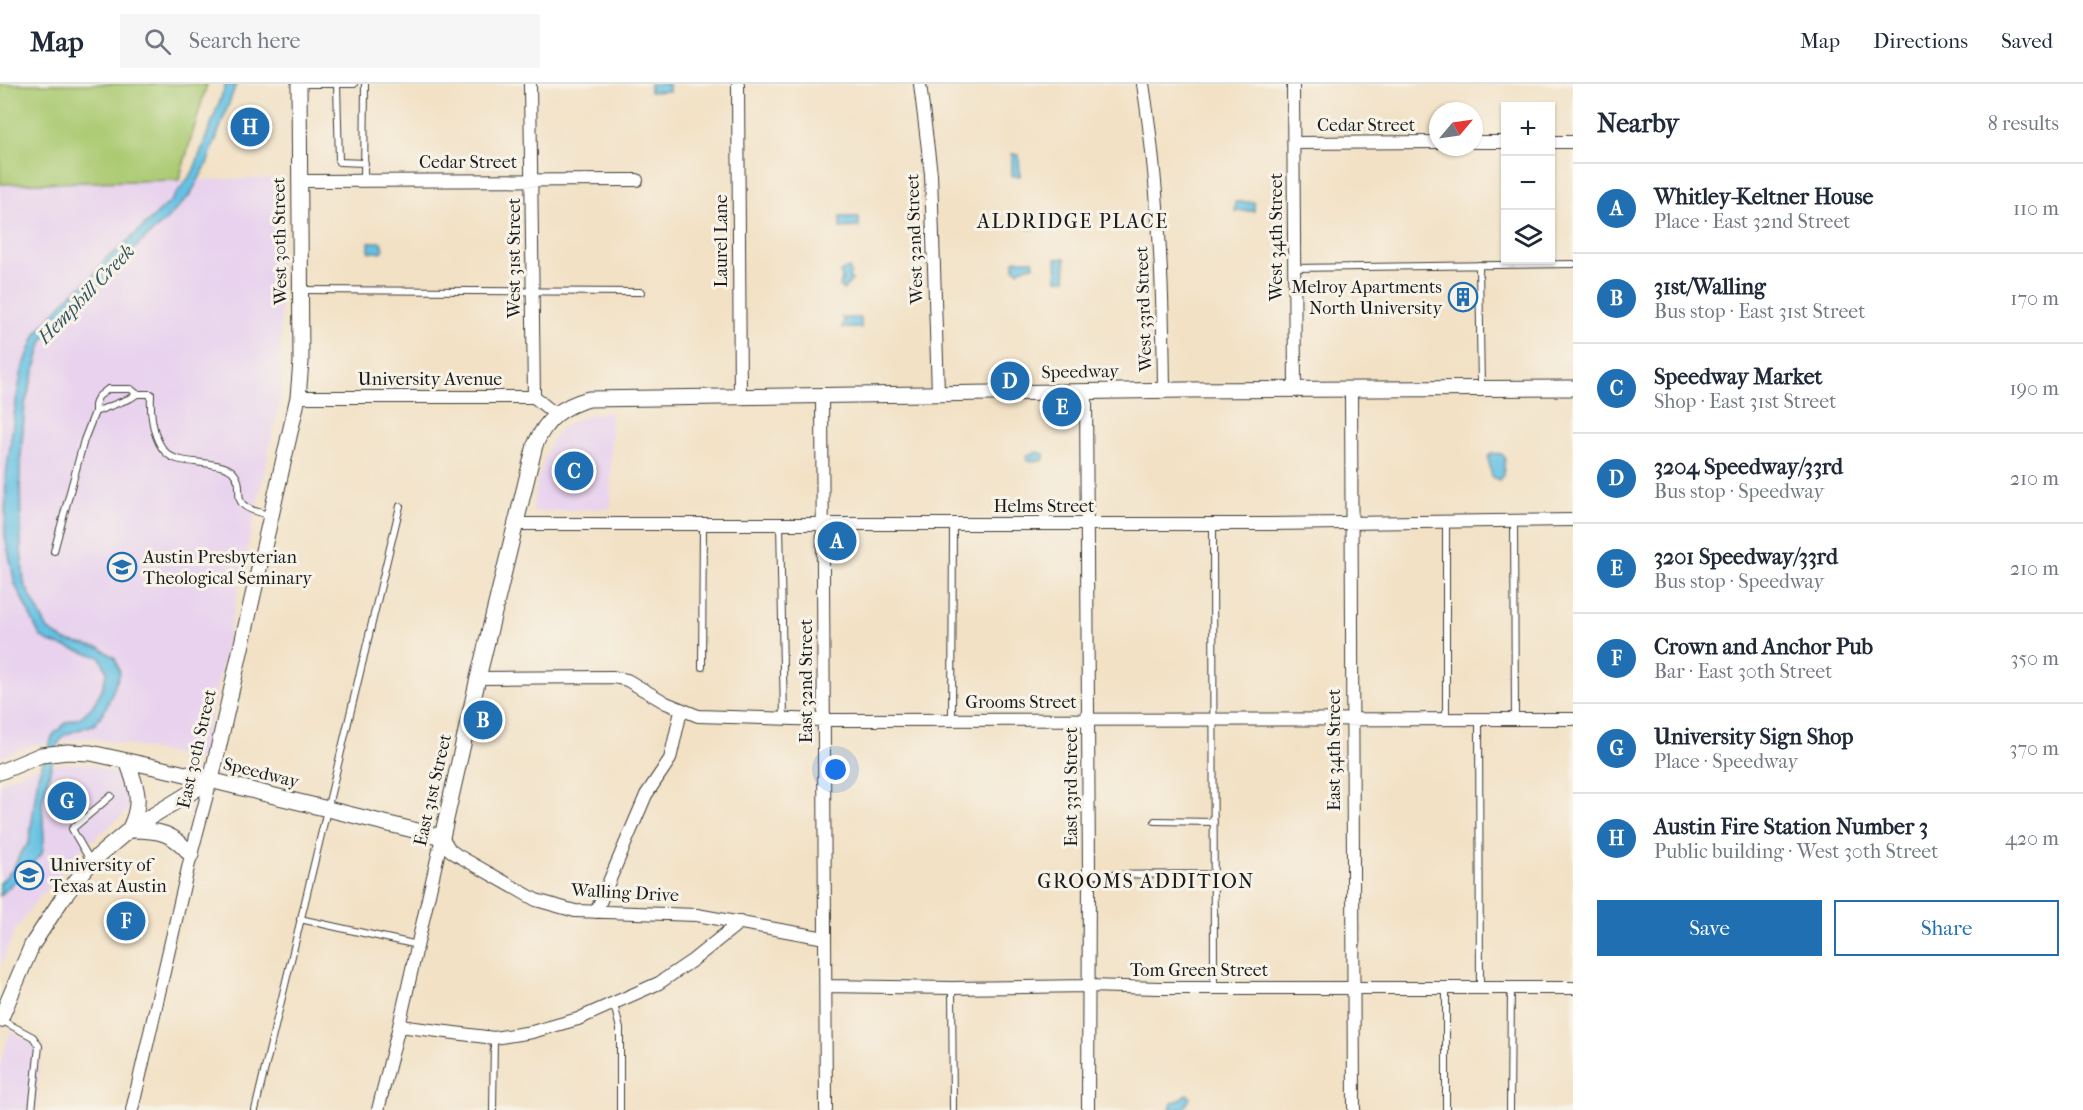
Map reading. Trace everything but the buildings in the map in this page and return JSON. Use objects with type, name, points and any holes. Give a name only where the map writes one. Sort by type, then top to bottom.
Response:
[{"type":"street","name":"West 30th Street","points":[[298,397],[301,362],[299,84]]},
{"type":"street","name":"West 31st Street","points":[[530,84],[534,397]]},
{"type":"street","name":"Laurel Lane","points":[[738,84],[740,397]]},
{"type":"street","name":"West 32nd Street","points":[[920,84],[931,174],[938,393]]},
{"type":"street","name":"West 33rd Street","points":[[1143,84],[1156,190],[1164,390]]},
{"type":"street","name":"West 34th Street","points":[[1293,84],[1295,389]]},
{"type":"street","name":"Cedar Street","points":[[1294,143],[1429,142]]},
{"type":"street","points":[[1483,142],[1501,142]]},
{"type":"street","points":[[1555,142],[1573,142]]},
{"type":"street","name":"Cedar Street","points":[[299,181],[637,180]]},
{"type":"street","name":"Speedway","points":[[555,414],[567,406],[589,399],[1164,390],[1573,388]]},
{"type":"street","name":"East 34th Street","points":[[1351,389],[1354,1110]]},
{"type":"street","name":"East 33rd Street","points":[[1086,392],[1089,720],[1088,1110]]},
{"type":"street","name":"East 32nd Street","points":[[822,395],[826,1110]]},
{"type":"street","name":"University Avenue","points":[[298,397],[534,397]]},
{"type":"street","name":"East 30th Street","points":[[132,1110],[191,855],[211,780],[298,397]]},
{"type":"street","points":[[534,397],[555,414]]},
{"type":"street","name":"East 31st Street","points":[[378,1110],[478,678],[536,445],[546,424],[555,414]]},
{"type":"street","name":"Helms Street","points":[[516,524],[1213,524],[1573,520]]},
{"type":"street","name":"Grooms Street","points":[[478,678],[613,676],[627,680],[681,711],[698,716],[824,720],[1573,719]]},
{"type":"street","points":[[596,912],[646,795],[670,759],[681,711]]},
{"type":"street","name":"Speedway","points":[[0,772],[29,759],[54,753],[91,753],[442,837]]},
{"type":"street","points":[[127,761],[138,790],[137,815],[129,830]]},
{"type":"street","points":[[0,1020],[32,945],[62,899],[91,862],[129,830],[211,780]]},
{"type":"street","points":[[129,830],[151,830],[169,835],[183,844],[191,855]]},
{"type":"street","name":"Walling Drive","points":[[442,837],[450,850],[536,900],[575,911],[697,915],[825,938]]},
{"type":"street","points":[[399,1026],[494,1038],[532,1032],[579,1019],[659,982],[693,960],[740,922]]},
{"type":"street","name":"Tom Green Street","points":[[826,986],[1573,988]]},
{"type":"lane","points":[[299,84],[354,84]]},
{"type":"lane","points":[[337,84],[339,162],[365,163]]},
{"type":"lane","points":[[364,181],[365,84]]},
{"type":"lane","points":[[1294,268],[1573,264]]},
{"type":"lane","points":[[1479,265],[1481,388]]},
{"type":"lane","points":[[301,290],[641,292]]},
{"type":"lane","points":[[54,551],[98,397],[108,389],[131,389],[137,394]]},
{"type":"lane","points":[[95,412],[137,394],[151,394],[150,411],[162,448],[175,459],[223,466],[232,471],[238,482],[238,495],[242,506],[271,516]]},
{"type":"lane","points":[[255,1110],[400,506]]},
{"type":"lane","points":[[1446,520],[1446,720]]},
{"type":"lane","points":[[1514,520],[1515,719]]},
{"type":"lane","points":[[702,667],[703,524]]},
{"type":"lane","points":[[780,524],[784,719]]},
{"type":"lane","points":[[952,720],[953,524]]},
{"type":"lane","points":[[1213,524],[1214,988]]},
{"type":"lane","points":[[1479,720],[1480,988]]},
{"type":"lane","points":[[91,862],[72,829],[111,796]]},
{"type":"lane","points":[[1155,821],[1214,822]]},
{"type":"lane","points":[[1089,875],[1214,874]]},
{"type":"lane","points":[[300,919],[418,945]]},
{"type":"lane","points":[[952,988],[952,1110]]},
{"type":"lane","points":[[1446,988],[1446,1110]]},
{"type":"lane","points":[[1510,1110],[1511,988]]},
{"type":"lane","points":[[614,1004],[620,1029],[620,1110]]},
{"type":"lane","points":[[0,1020],[33,1037],[39,1046],[32,1110]]},
{"type":"lane","points":[[493,1110],[494,1038]]},
{"type":"shaded area","name":"Austin Presbyterian Theological Seminary","points":[[280,178],[281,396],[201,759],[91,738],[32,745],[0,757],[0,184]]},
{"type":"shaded area","points":[[611,412],[611,508],[532,512],[538,478],[549,446],[558,431],[573,421],[594,414]]},
{"type":"shaded area","name":"University of Texas at Austin","points":[[63,763],[89,764],[122,776],[130,786],[129,810],[80,850],[37,900],[14,932],[0,968],[0,783],[28,770]]},
{"type":"shaded area","points":[[11,1031],[41,1047],[36,1110],[0,1110],[0,1063]]},
{"type":"green space","points":[[0,84],[207,84],[179,180],[0,184]]},
{"type":"water","name":"Hemphill Creek","points":[[226,84],[236,84],[207,164],[190,195],[43,340],[25,404],[20,468],[24,583],[48,630],[66,641],[100,648],[115,658],[120,673],[106,708],[95,724],[64,735],[56,747],[42,802],[44,839],[42,854],[0,896],[0,883],[13,869],[21,852],[29,843],[38,776],[53,735],[67,722],[81,717],[92,707],[102,689],[107,672],[100,657],[49,642],[40,636],[15,584],[5,536],[6,476],[22,370],[36,334],[69,296],[92,277],[105,259],[118,250],[171,201],[193,172]]},
{"type":"water","points":[[650,84],[669,84],[669,91],[650,92]]},
{"type":"water","points":[[1012,154],[1019,155],[1020,176],[1012,176]]},
{"type":"water","points":[[1235,202],[1254,202],[1254,211],[1235,211]]},
{"type":"water","points":[[1027,213],[1036,213],[1037,228],[1027,229]]},
{"type":"water","points":[[840,217],[859,217],[859,227],[840,228]]},
{"type":"water","points":[[369,242],[381,242],[384,249],[381,252],[369,252]]},
{"type":"water","points":[[1065,258],[1066,279],[1057,279],[1056,259]]},
{"type":"water","points":[[1033,260],[1034,266],[1018,271],[1014,268],[1014,261]]},
{"type":"water","points":[[849,268],[851,273],[849,277],[852,280],[843,290],[840,286],[842,278],[840,272]]},
{"type":"water","points":[[841,318],[861,318],[861,328],[842,328],[844,320]]},
{"type":"water","points":[[1038,452],[1044,454],[1042,461],[1027,461],[1027,455]]},
{"type":"water","points":[[1491,453],[1502,454],[1505,458],[1503,475],[1499,480],[1492,477],[1488,458]]},
{"type":"water","points":[[1186,1094],[1190,1098],[1184,1109],[1170,1110],[1172,1103]]},
{"type":"place","name":"Austin Fire Station Number 3","points":[[250,127]]},
{"type":"place","name":"Melroy Apartments North University","points":[[1463,297]]},
{"type":"place","name":"3204 Speedway/33rd","points":[[1010,381]]},
{"type":"place","name":"3201 Speedway/33rd","points":[[1062,407]]},
{"type":"place","name":"Speedway Market","points":[[574,471]]},
{"type":"place","name":"Whitley-Keltner House","points":[[837,541]]},
{"type":"place","name":"Austin Presbyterian Theological Seminary","points":[[122,567]]},
{"type":"place","name":"31st/Walling","points":[[483,720]]},
{"type":"place","name":"University Sign Shop","points":[[67,801]]},
{"type":"place","name":"University of Texas at Austin","points":[[29,875]]},
{"type":"place","name":"Crown and Anchor Pub","points":[[126,921]]},
{"type":"district","name":"ALDRIDGE PLACE","points":[[1073,221]]},
{"type":"district","name":"GROOMS ADDITION","points":[[1146,881]]}]
